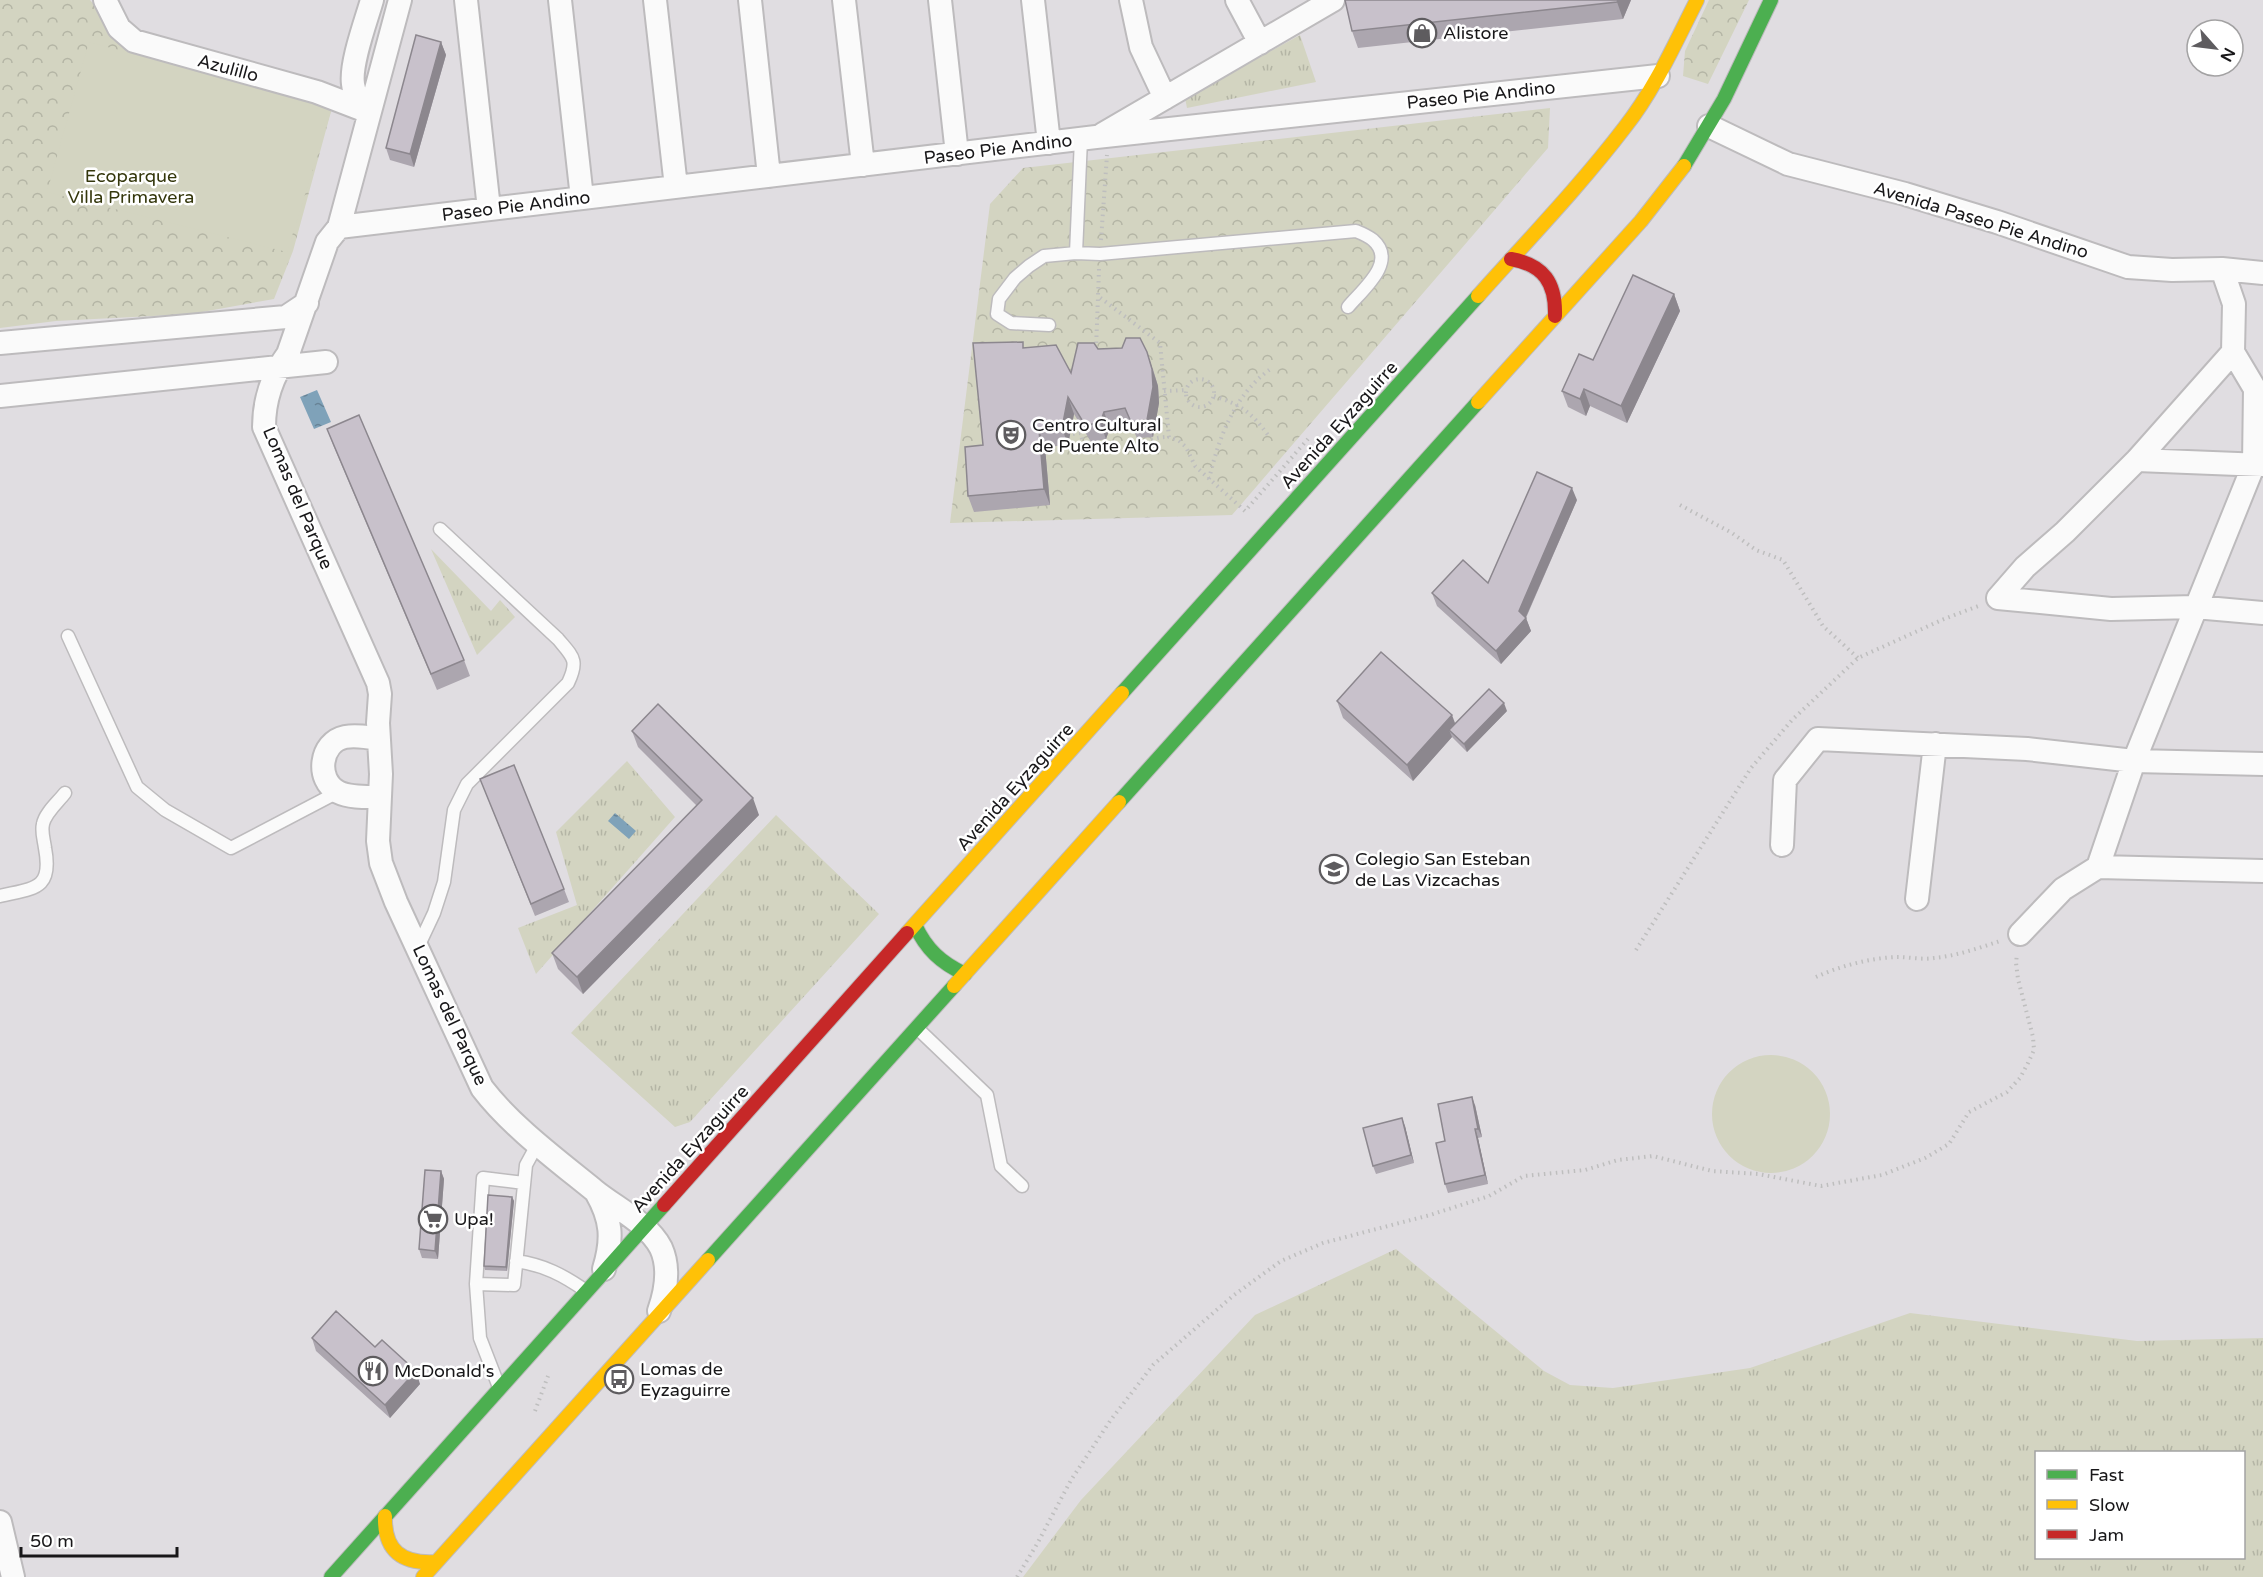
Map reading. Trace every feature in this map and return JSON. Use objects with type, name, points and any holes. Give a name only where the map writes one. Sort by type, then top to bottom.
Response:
[{"type":"main road","name":"Avenida Eyzaguirre","points":[[331,1577],[1609,149],[1658,76],[1697,0]]},
{"type":"main road","points":[[423,1577],[1668,189],[1708,126],[1771,0]]},
{"type":"main road","points":[[1511,259],[1529,263],[1544,273],[1551,282],[1555,293],[1555,316]]},
{"type":"main road","points":[[915,925],[922,942],[933,956],[948,967],[965,974]]},
{"type":"main road","points":[[385,1516],[384,1532],[398,1554],[418,1563],[436,1562]]},
{"type":"street","name":"Azulillo","points":[[105,0],[119,28],[134,41],[317,92],[369,112]]},
{"type":"street","points":[[369,112],[358,99],[352,82],[353,69],[372,0]]},
{"type":"street","name":"Lomas del Parque","points":[[400,0],[339,227],[327,242],[288,354],[279,367],[264,408],[264,427],[374,673],[381,694],[378,739],[381,774],[378,841],[381,863],[392,892],[482,1089],[500,1111],[644,1228],[660,1247],[665,1260],[666,1282],[656,1317]]},
{"type":"street","points":[[466,0],[489,209]]},
{"type":"street","points":[[560,0],[582,198]]},
{"type":"street","points":[[655,0],[676,187]]},
{"type":"street","points":[[750,0],[769,176]]},
{"type":"street","points":[[844,0],[863,165]]},
{"type":"street","points":[[940,0],[957,154]]},
{"type":"street","points":[[1033,0],[1049,143]]},
{"type":"street","points":[[1131,0],[1141,47],[1166,98]]},
{"type":"street","points":[[1237,0],[1260,43]]},
{"type":"street","points":[[1095,138],[1331,1]]},
{"type":"street","name":"Paseo Pie Andino","points":[[339,227],[1049,143],[1658,76]]},
{"type":"street","name":"Avenida Paseo Pie Andino","points":[[1708,126],[1788,164],[1928,201],[2128,267],[2172,270],[2222,269],[2263,273]]},
{"type":"street","points":[[2098,867],[2134,761],[2194,607],[2259,465],[2259,389],[2233,352],[2235,304],[2222,269]]},
{"type":"street","points":[[0,343],[286,317],[307,303]]},
{"type":"street","points":[[1998,598],[2025,567],[2065,532],[2137,460],[2233,352]]},
{"type":"street","points":[[0,396],[326,362]]},
{"type":"street","points":[[2137,460],[2259,465]]},
{"type":"street","points":[[1998,598],[2111,609],[2194,607],[2263,613]]},
{"type":"street","points":[[378,739],[360,736],[344,737],[328,748],[323,768],[330,786],[338,792],[363,797],[380,797]]},
{"type":"street","points":[[1782,845],[1785,780],[1818,739],[2027,749],[2134,761],[2263,764]]},
{"type":"street","points":[[1917,899],[1935,744]]},
{"type":"street","points":[[2020,934],[2063,889],[2098,867],[2263,871]]},
{"type":"street","name":"Lomas del Parque","points":[[596,1191],[606,1209],[611,1230],[610,1251],[603,1273]]},
{"type":"street","points":[[0,1522],[13,1577]]},
{"type":"lane","points":[[1076,253],[1095,138]]},
{"type":"lane","points":[[1049,325],[1011,323],[998,314],[999,299],[1015,278],[1044,256],[1076,253],[1100,254],[1356,231],[1374,240],[1382,255],[1381,268],[1348,307]]},
{"type":"lane","points":[[418,947],[434,913],[444,882],[454,810],[467,784],[567,683],[574,667],[574,658],[558,639],[440,529]]},
{"type":"lane","points":[[68,636],[137,787],[165,810],[212,838],[231,848],[338,792]]},
{"type":"lane","points":[[0,896],[37,886],[46,876],[48,868],[43,825],[47,815],[65,793]]},
{"type":"lane","points":[[917,1027],[987,1095],[1001,1166],[1022,1186]]},
{"type":"lane","points":[[476,1284],[514,1285],[526,1165],[538,1143]]},
{"type":"lane","points":[[499,1389],[480,1338],[476,1284],[483,1178],[524,1183]]},
{"type":"lane","points":[[516,1261],[544,1266],[560,1273],[587,1292]]},
{"type":"path","points":[[1095,138],[1100,254],[1096,352]]},
{"type":"path","points":[[1098,296],[1160,343],[1168,437]]},
{"type":"path","points":[[1209,479],[1216,449],[1228,420],[1243,395],[1260,376],[1272,368]]},
{"type":"path","points":[[1206,380],[1212,387],[1214,396],[1205,406],[1197,406],[1187,398],[1187,390],[1192,382],[1206,380]]},
{"type":"path","points":[[1164,391],[1187,390]]},
{"type":"path","points":[[1214,396],[1238,404],[1256,419],[1268,435]]},
{"type":"path","points":[[1073,434],[1080,433],[1084,445],[1100,451],[1125,451],[1158,437],[1178,440],[1192,456],[1195,466],[1245,511],[1308,439]]},
{"type":"path","points":[[1680,505],[1732,533],[1756,550],[1783,560],[1823,626],[1858,658]]},
{"type":"path","points":[[1636,950],[1751,768],[1792,720],[1858,658],[1944,619],[1998,598]]},
{"type":"path","points":[[1017,1577],[1071,1480],[1110,1421],[1153,1365],[1234,1295],[1281,1261],[1323,1243],[1430,1215],[1489,1196],[1524,1176],[1585,1170],[1618,1160],[1653,1156],[1712,1171],[1758,1174],[1821,1186],[1882,1175],[1925,1158],[1949,1144],[1969,1112],[2007,1092],[2020,1078],[2034,1050],[2030,1018],[2018,979],[2016,963],[2020,934],[1969,951],[1942,957],[1895,957],[1867,961],[1831,970],[1816,977]]},
{"type":"path","points":[[536,1348],[554,1359],[530,1426],[543,1443]]},
{"type":"green space","name":"Ecoparque Villa Primavera","points":[[0,0],[90,0],[134,51],[332,108],[293,251],[274,299],[191,314],[56,321],[0,328]]},
{"type":"green space","points":[[1709,0],[1749,0],[1708,84],[1683,76],[1685,51]]},
{"type":"green space","points":[[1300,35],[1316,82],[1187,108],[1185,98]]},
{"type":"green space","points":[[89,42],[332,108],[287,252],[47,192]]},
{"type":"green space","points":[[1550,108],[1548,148],[1232,515],[950,523],[990,204],[1023,168]]},
{"type":"green space","points":[[431,549],[491,611],[500,600],[515,617],[477,655]]},
{"type":"green space","points":[[627,761],[675,817],[536,974],[518,928],[577,905],[556,832]]},
{"type":"green space","points":[[776,815],[879,914],[690,1122],[675,1127],[571,1033]]},
{"type":"green space","points":[[1771,1055],[1794,1059],[1813,1072],[1826,1091],[1830,1114],[1826,1137],[1813,1156],[1794,1169],[1771,1173],[1748,1169],[1729,1156],[1716,1137],[1712,1114],[1716,1091],[1729,1072],[1748,1059]]},
{"type":"green space","points":[[1396,1249],[1544,1371],[1570,1385],[1613,1388],[1750,1368],[1910,1313],[2137,1341],[2263,1338],[2263,1577],[1023,1577],[1081,1500],[1255,1315]]},
{"type":"water","points":[[317,390],[331,422],[314,429],[300,397]]},
{"type":"water","points":[[615,813],[636,831],[629,839],[608,821]]},
{"type":"building","points":[[1345,0],[1618,0],[1617,2],[1352,31]]},
{"type":"building","points":[[416,35],[441,42],[410,154],[386,148]]},
{"type":"building","points":[[1633,275],[1674,294],[1621,406],[1584,389],[1580,399],[1562,391],[1579,354],[1593,360]]},
{"type":"building","name":"Centro Cultural de Puente Alto","points":[[1126,338],[1140,338],[1152,369],[1153,387],[1147,420],[1131,422],[1125,408],[1104,412],[1100,423],[1085,425],[1068,397],[1062,428],[1039,430],[1044,489],[968,496],[965,447],[983,445],[973,343],[1023,342],[1023,348],[1056,345],[1071,373],[1078,343],[1094,343],[1098,349],[1122,348]]},
{"type":"building","points":[[359,415],[464,660],[431,674],[327,429]]},
{"type":"building","points":[[1537,472],[1572,488],[1519,611],[1526,618],[1496,651],[1432,593],[1463,560],[1488,583]]},
{"type":"building","points":[[1381,652],[1452,715],[1407,765],[1337,701]]},
{"type":"building","points":[[1489,689],[1504,703],[1464,744],[1449,730]]},
{"type":"building","points":[[658,704],[753,798],[577,977],[552,953],[702,800],[632,731]]},
{"type":"building","points":[[514,765],[564,889],[531,904],[480,779]]},
{"type":"building","points":[[1472,1097],[1478,1129],[1475,1129],[1485,1175],[1445,1184],[1436,1143],[1445,1141],[1438,1104]]},
{"type":"building","points":[[1402,1118],[1411,1155],[1373,1166],[1363,1128]]},
{"type":"building","name":"Upa!","points":[[425,1170],[441,1171],[435,1251],[419,1249]]},
{"type":"building","points":[[488,1195],[512,1197],[506,1267],[484,1266]]},
{"type":"building","name":"McDonald's","points":[[336,1311],[375,1347],[382,1340],[416,1371],[385,1405],[312,1338]]},
{"type":"traffic: fast","points":[[1684,166],[1724,99],[1771,0]]},
{"type":"traffic: fast","points":[[1122,693],[1478,296]]},
{"type":"traffic: fast","points":[[1119,802],[1478,402]]},
{"type":"traffic: fast","points":[[915,925],[935,954],[965,974]]},
{"type":"traffic: fast","points":[[708,1260],[954,986]]},
{"type":"traffic: fast","points":[[331,1577],[664,1205]]},
{"type":"traffic: slow","points":[[1478,296],[1572,192],[1636,112],[1664,65],[1697,0]]},
{"type":"traffic: slow","points":[[1478,402],[1641,221],[1684,166]]},
{"type":"traffic: slow","points":[[907,933],[1122,693]]},
{"type":"traffic: slow","points":[[954,986],[1119,802]]},
{"type":"traffic: slow","points":[[423,1577],[708,1260]]},
{"type":"traffic: slow","points":[[385,1516],[388,1538],[397,1553],[414,1561],[436,1562]]},
{"type":"traffic: jam","points":[[1511,259],[1532,266],[1546,277],[1553,294],[1555,316]]},
{"type":"traffic: jam","points":[[664,1205],[907,933]]},
{"type":"place","name":"Alistore","points":[[1422,33]]},
{"type":"place","name":"Centro Cultural de Puente Alto","points":[[1011,435]]},
{"type":"place","name":"Colegio San Esteban de Las Vizcachas","points":[[1334,869]]},
{"type":"place","name":"Upa!","points":[[433,1219]]},
{"type":"place","name":"McDonald's","points":[[373,1371]]},
{"type":"place","name":"Lomas de Eyzaguirre","points":[[619,1379]]}]
